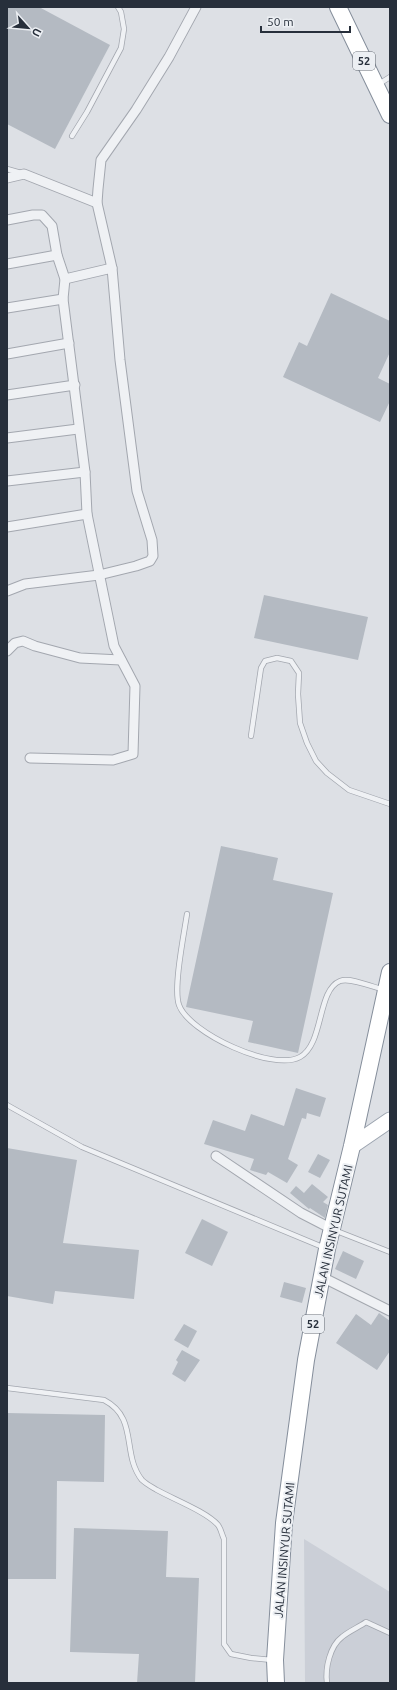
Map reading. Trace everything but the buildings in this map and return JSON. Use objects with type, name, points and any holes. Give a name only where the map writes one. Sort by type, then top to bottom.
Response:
[{"type":"highway","name":"52","points":[[338,7],[390,115]]},
{"type":"highway","name":"JALAN INSINYUR SUTAMI","points":[[276,1683],[275,1660],[284,1523],[306,1360],[327,1249],[352,1146],[390,972]]},
{"type":"main road","points":[[352,1146],[390,1120]]},
{"type":"street","points":[[7,591],[25,584],[99,575],[145,564],[150,561],[153,556],[152,540],[137,491],[120,360],[112,268],[98,203],[101,160],[140,104],[169,57],[196,7]]},
{"type":"street","points":[[7,178],[24,174],[98,203]]},
{"type":"street","points":[[7,220],[33,214],[42,215],[52,226],[57,255],[65,279],[63,299],[75,385],[78,428],[85,472],[87,514],[114,646],[135,686],[133,754],[113,760],[30,758]]},
{"type":"street","points":[[7,264],[57,255]]},
{"type":"street","points":[[65,279],[112,268]]},
{"type":"street","points":[[7,308],[63,299]]},
{"type":"street","points":[[7,354],[69,343]]},
{"type":"street","points":[[7,395],[75,385]]},
{"type":"street","points":[[7,438],[78,428]]},
{"type":"street","points":[[7,481],[85,472]]},
{"type":"street","points":[[7,527],[87,514]]},
{"type":"street","points":[[7,651],[14,643],[22,641],[80,658],[122,660]]},
{"type":"street","points":[[216,1156],[301,1213],[332,1230]]},
{"type":"street","points":[[322,1277],[390,1310]]},
{"type":"lane","points":[[72,136],[87,112],[121,48],[124,29],[121,12],[118,7]]},
{"type":"lane","points":[[376,86],[390,77]]},
{"type":"lane","points":[[7,168],[24,174]]},
{"type":"lane","points":[[251,736],[261,668],[265,660],[277,658],[291,662],[299,673],[300,723],[307,743],[316,761],[327,773],[349,790],[390,804]]},
{"type":"lane","points":[[187,914],[177,981],[179,1005],[187,1016],[204,1031],[247,1054],[273,1059],[290,1060],[301,1057],[309,1048],[317,1032],[326,998],[332,986],[340,981],[352,981],[386,990]]},
{"type":"lane","points":[[7,1105],[82,1147],[327,1249]]},
{"type":"lane","points":[[332,1230],[390,1252]]},
{"type":"lane","points":[[7,1388],[104,1400],[113,1405],[125,1420],[136,1472],[143,1481],[202,1514],[218,1525],[224,1539],[224,1644],[231,1654],[251,1658],[275,1660]]},
{"type":"lane","points":[[327,1683],[327,1669],[333,1649],[341,1637],[366,1622],[390,1633]]},
{"type":"shaded area","points":[[304,1539],[390,1592],[390,1683],[305,1683]]}]
